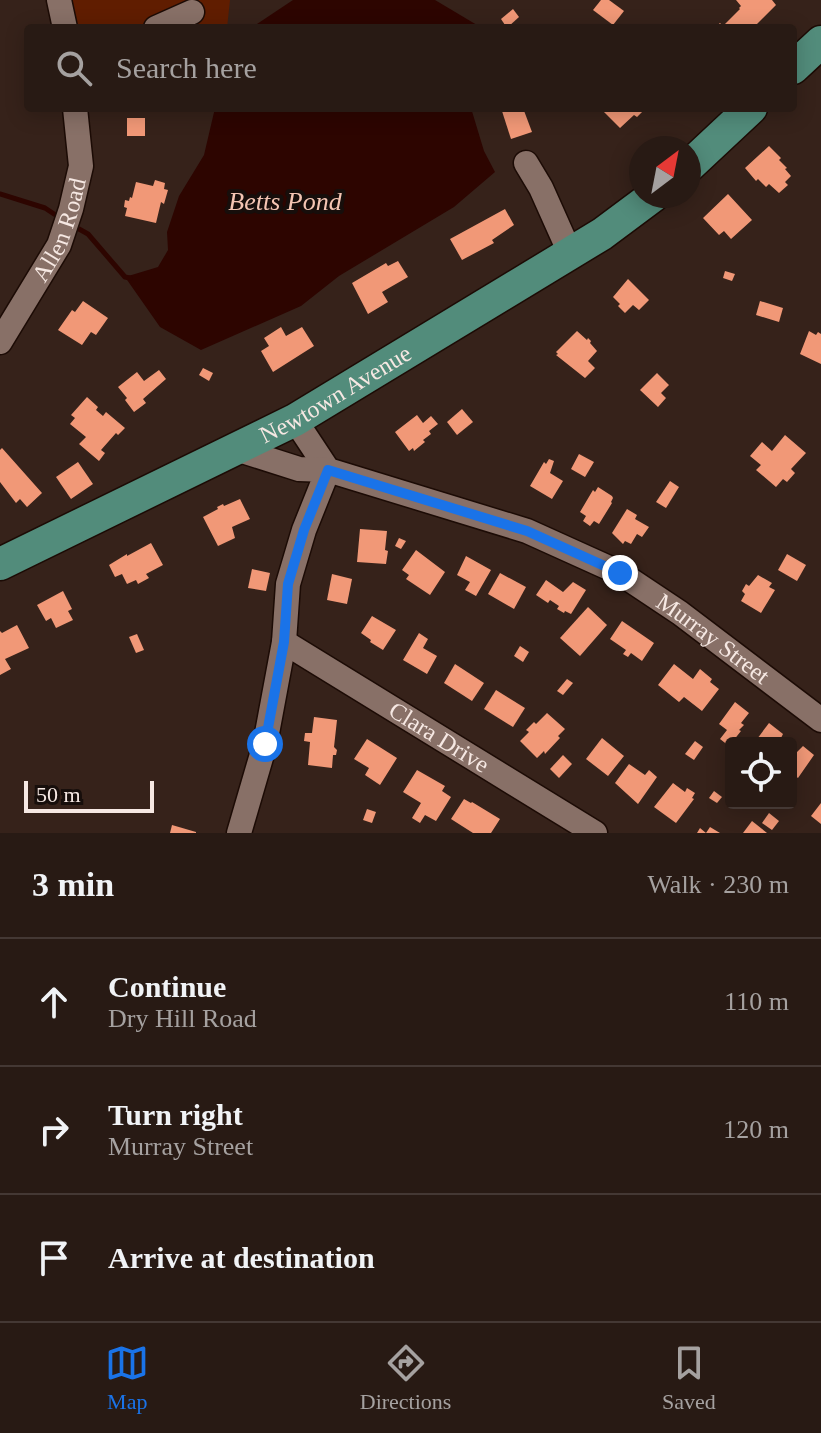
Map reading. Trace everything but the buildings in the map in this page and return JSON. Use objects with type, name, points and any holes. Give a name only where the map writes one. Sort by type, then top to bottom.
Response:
[{"type":"main road","points":[[797,64],[821,42]]},
{"type":"main road","points":[[701,155],[747,112]]},
{"type":"main road","name":"Newtown Avenue","points":[[0,564],[295,420],[602,234],[637,208]]},
{"type":"street","points":[[59,0],[64,24]]},
{"type":"street","points":[[165,24],[192,12]]},
{"type":"street","name":"Allen Road","points":[[0,342],[59,245],[71,209],[81,166],[75,112]]},
{"type":"street","points":[[526,163],[541,188],[570,253]]},
{"type":"street","points":[[239,833],[265,744],[284,642],[288,584],[304,530],[328,470],[295,420]]},
{"type":"street","name":"Murray Street","points":[[236,449],[299,469],[328,470],[527,531],[620,573],[680,613],[821,720]]},
{"type":"street","name":"Clara Drive","points":[[284,642],[595,833]]},
{"type":"shaded area","points":[[70,0],[230,0],[227,24],[73,24]]},
{"type":"water","points":[[293,0],[435,0],[475,24],[257,24]]},
{"type":"water","name":"Betts Pond","points":[[214,112],[472,112],[484,151],[495,172],[454,207],[339,276],[301,306],[201,350],[160,327],[125,277],[158,267],[168,250],[167,232],[179,196],[204,155]]},
{"type":"waterway","points":[[0,194],[45,208],[54,214]]},
{"type":"waterway","points":[[79,229],[88,234],[125,277],[130,278]]},
{"type":"route","points":[[265,744],[284,642],[288,584],[304,530],[328,470],[527,531],[620,573]]}]
